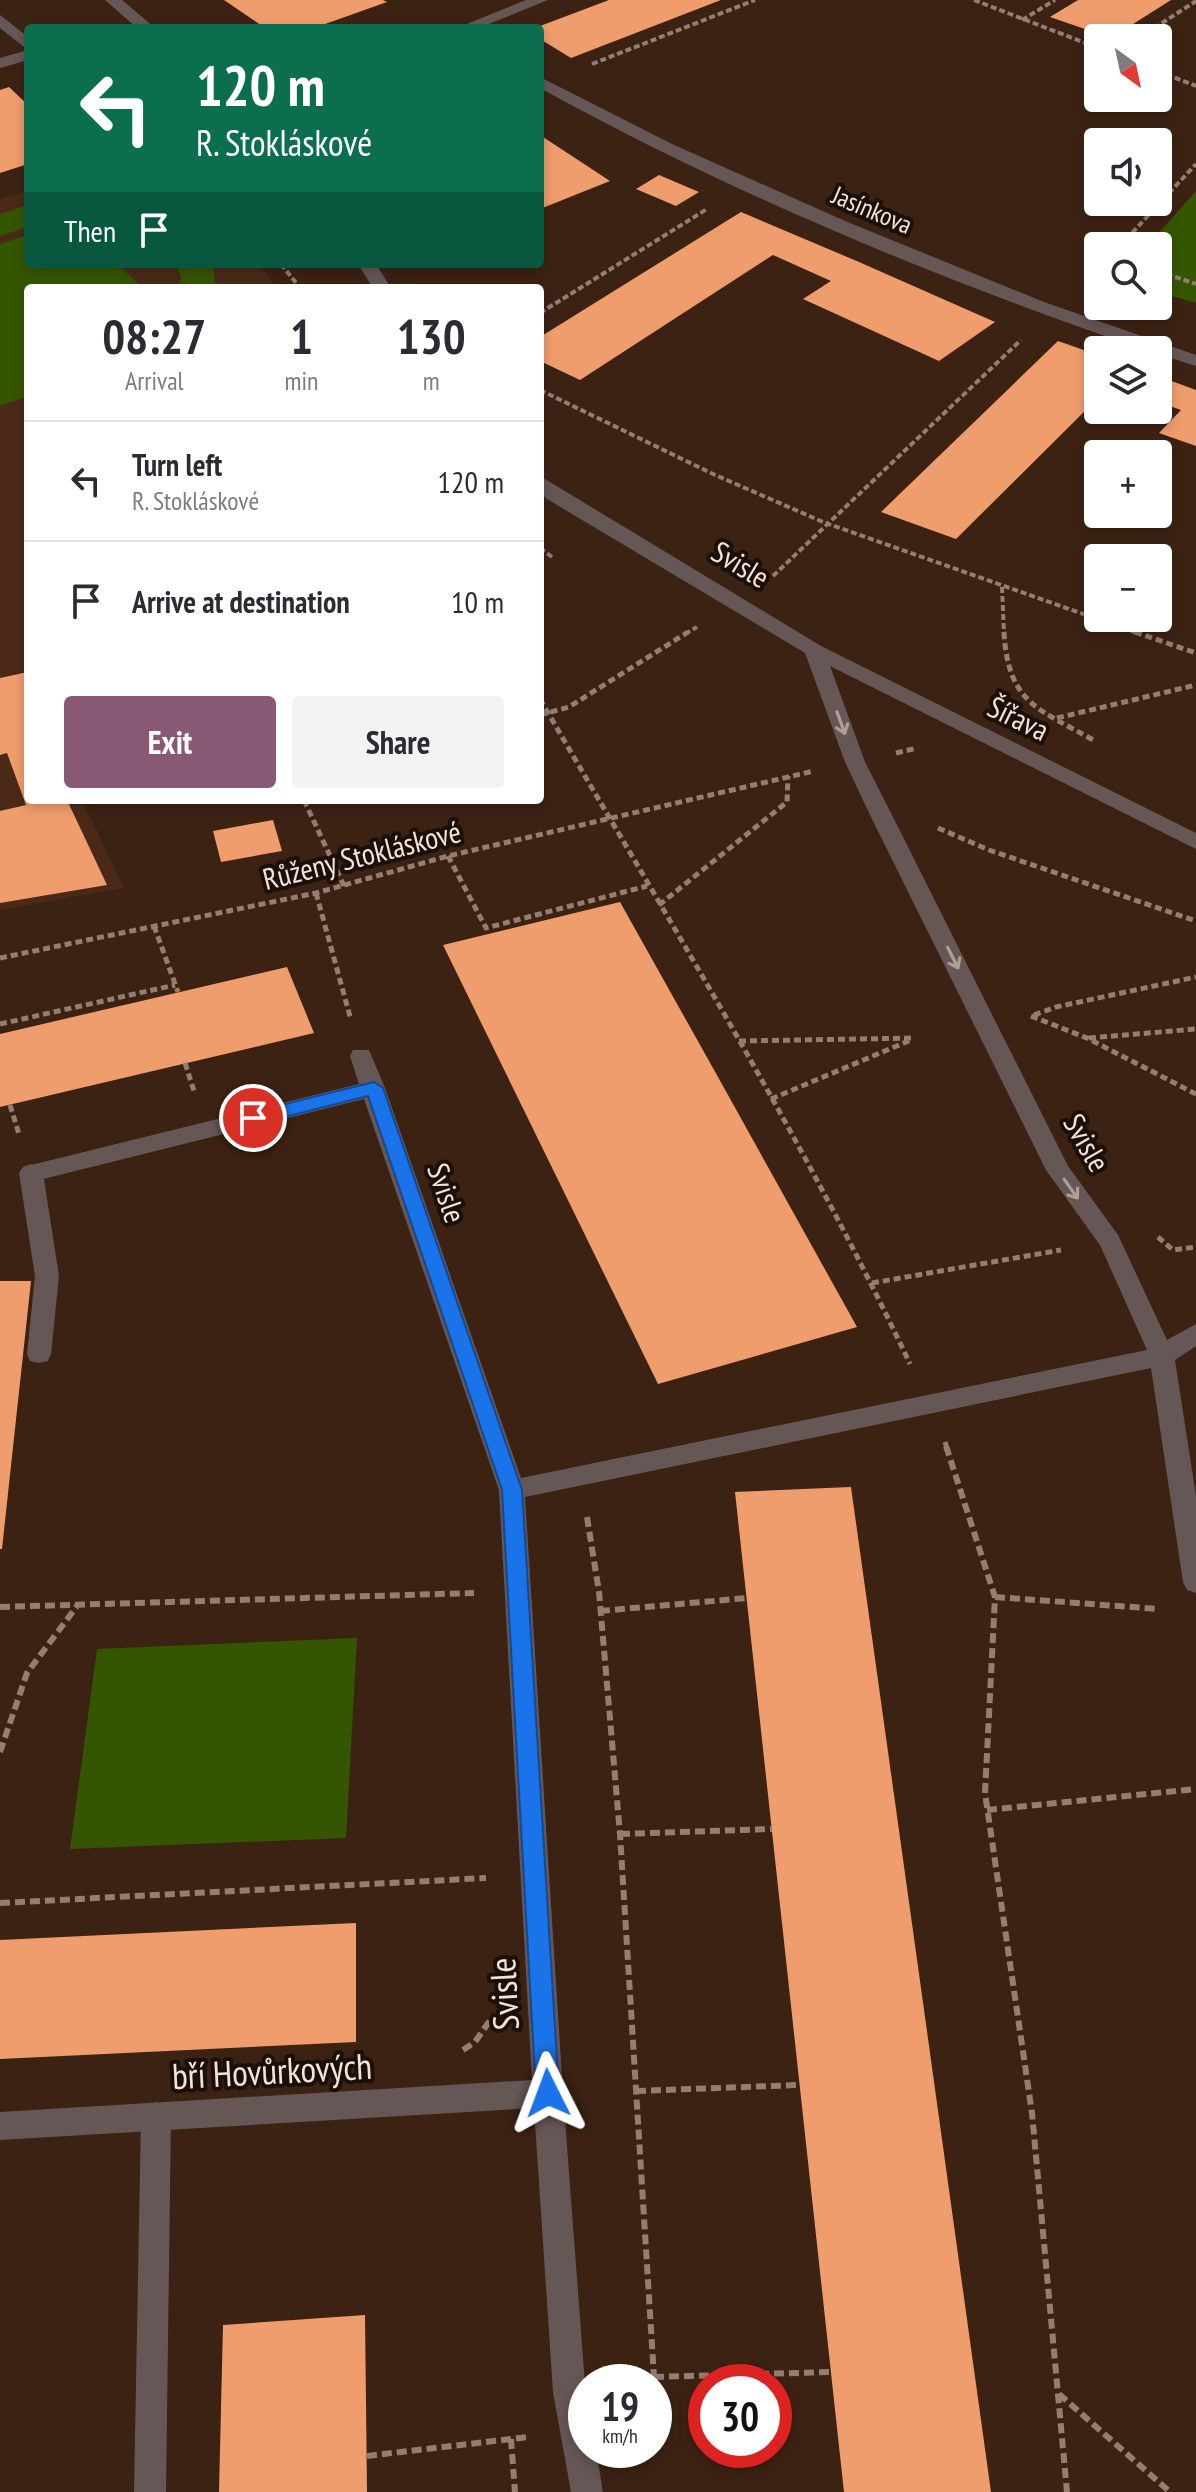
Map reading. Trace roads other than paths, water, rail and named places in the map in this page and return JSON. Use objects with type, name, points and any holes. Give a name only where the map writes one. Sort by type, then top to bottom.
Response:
[{"type":"street","points":[[113,0],[142,24]]},
{"type":"street","points":[[476,24],[540,0]]},
{"type":"street","points":[[0,20],[24,41]]},
{"type":"street","points":[[0,63],[24,56]]},
{"type":"street","name":"Jasínkova","points":[[544,84],[772,197],[1016,298],[1196,361]]},
{"type":"street","name":"Svisle","points":[[544,486],[554,495],[814,650],[855,762],[882,817],[1058,1170],[1110,1241],[1162,1356]]},
{"type":"street","name":"Šířava","points":[[814,650],[1196,842]]},
{"type":"street","name":"Svisle","points":[[361,1056],[512,1490],[569,2392],[587,2492]]},
{"type":"street","points":[[39,1354],[47,1276],[31,1173],[374,1088]]},
{"type":"street","points":[[512,1490],[1162,1356],[1196,1333]]},
{"type":"street","points":[[1162,1356],[1196,1582]]},
{"type":"street","name":"bří Hovůrkových","points":[[0,2126],[548,2093]]},
{"type":"street","points":[[150,2492],[156,2116]]}]
